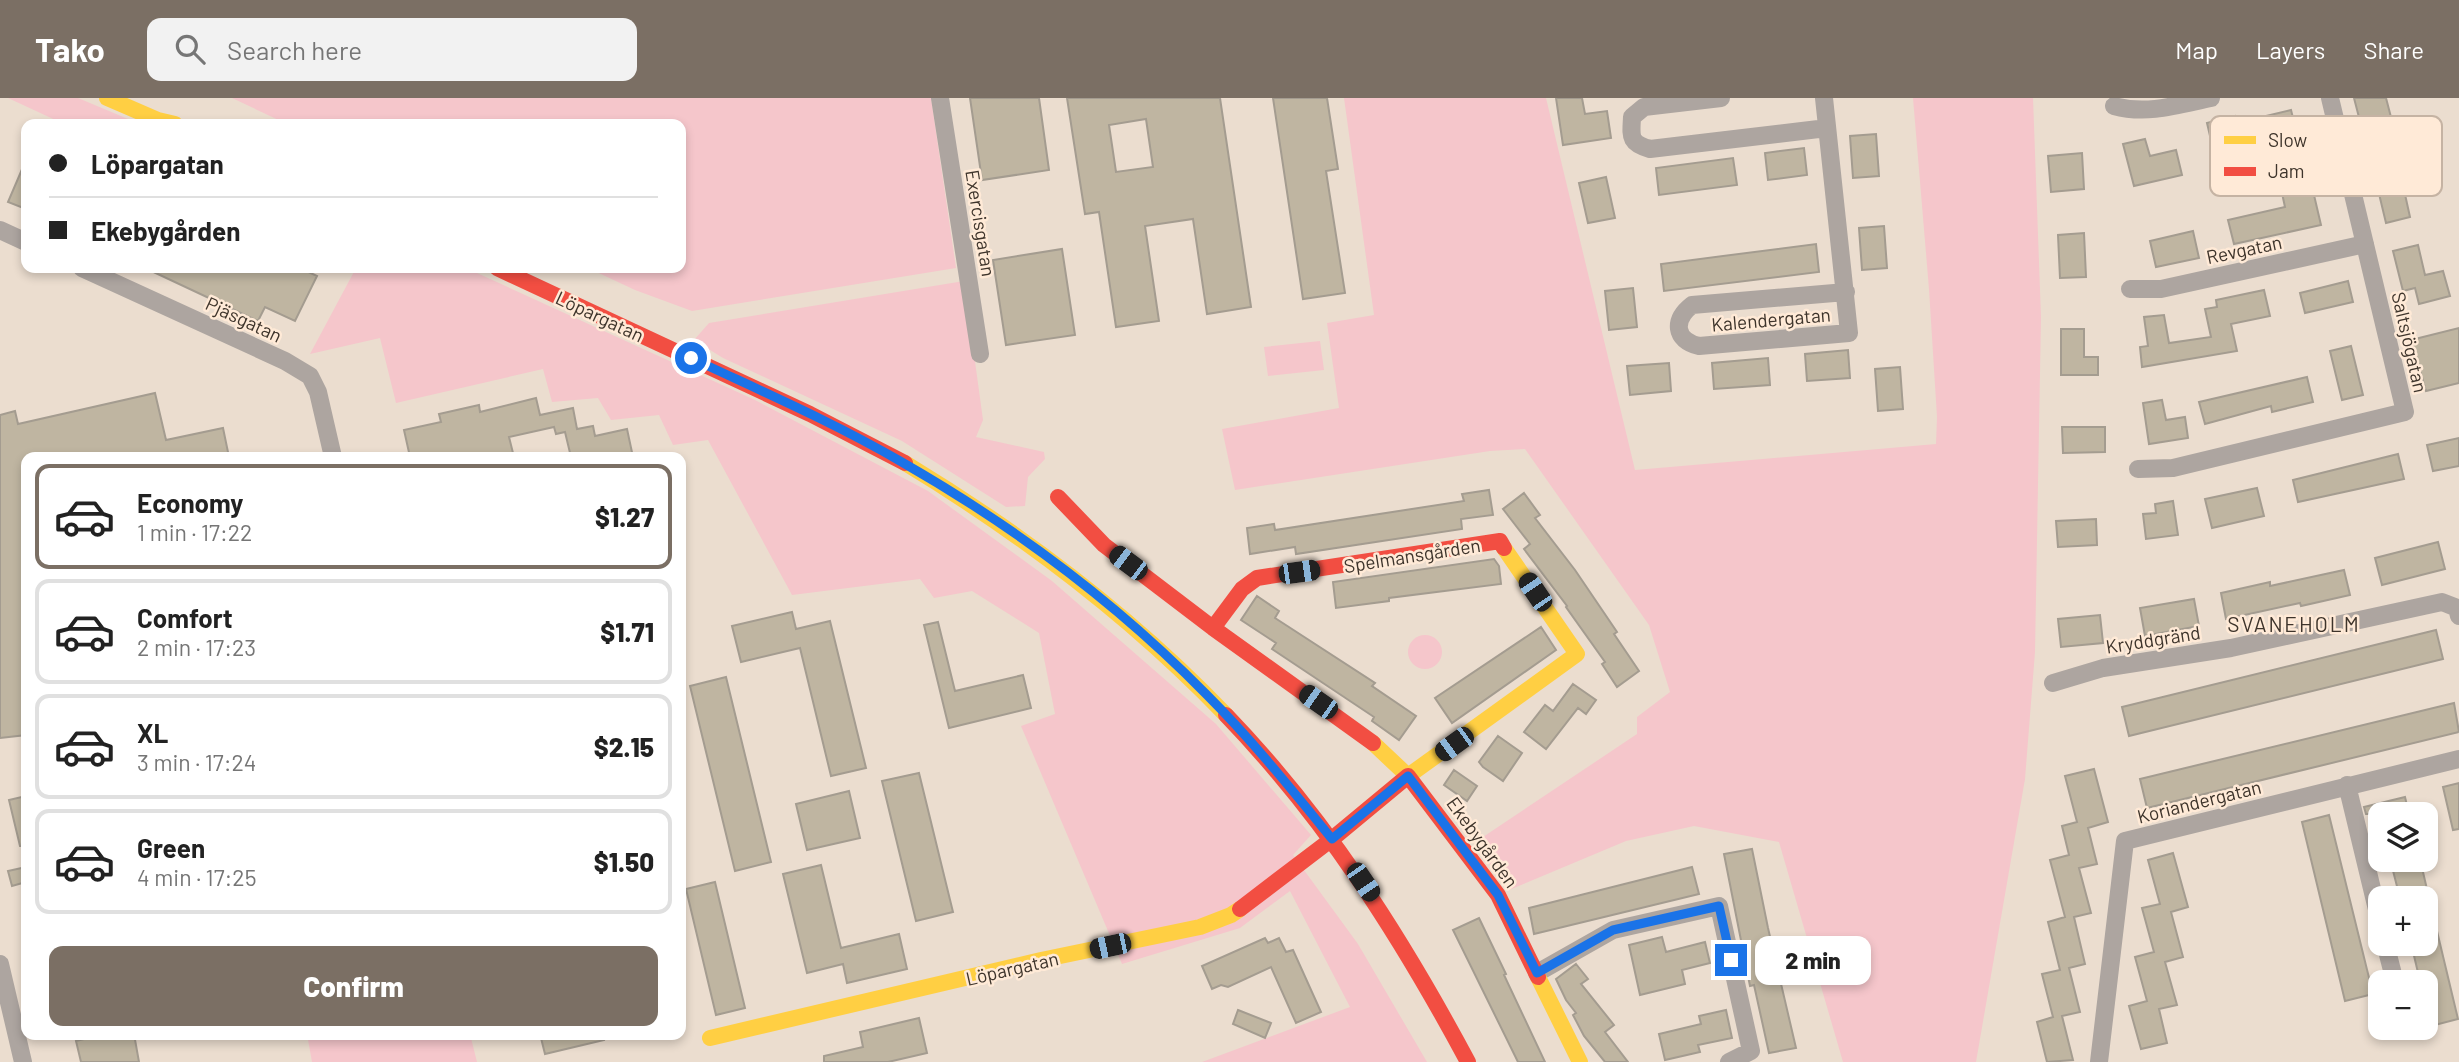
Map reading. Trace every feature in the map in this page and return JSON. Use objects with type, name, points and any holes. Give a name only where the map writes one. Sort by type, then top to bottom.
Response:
[{"type":"street","points":[[107,98],[156,119]]},
{"type":"street","points":[[148,98],[185,119]]},
{"type":"street","name":"Exercisgatan","points":[[940,98],[980,354]]},
{"type":"street","points":[[1721,98],[1644,107],[1632,117],[1631,137],[1637,146],[1650,149],[1827,128]]},
{"type":"street","name":"Kalendergatan","points":[[1824,98],[1846,292],[1849,333],[1699,346],[1689,344],[1681,334],[1679,323],[1682,313],[1692,305],[1846,292]]},
{"type":"street","points":[[2114,106],[2131,111],[2154,110],[2211,98]]},
{"type":"street","name":"Saltsjögatan","points":[[2330,98],[2334,116]]},
{"type":"street","name":"Saltsjögatan","points":[[2138,469],[2173,468],[2406,412],[2353,196]]},
{"type":"street","points":[[0,230],[21,240]]},
{"type":"street","name":"Revgatan","points":[[2130,289],[2161,289],[2365,244]]},
{"type":"street","name":"Pjäsgatan","points":[[93,273],[285,361],[310,376],[318,392],[332,452]]},
{"type":"street","name":"Löpargatan","points":[[508,273],[855,436],[979,509],[1087,587],[1206,694],[1275,769],[1332,839],[1425,980],[1468,1062]]},
{"type":"street","points":[[1058,497],[1104,545],[1213,628],[1360,732],[1384,751],[1408,776]]},
{"type":"street","name":"Spelmansgården","points":[[1213,628],[1242,589],[1257,578],[1500,541],[1577,654],[1408,776],[1332,839]]},
{"type":"street","name":"Kryddgränd","points":[[2053,683],[2103,668],[2231,648],[2442,602],[2457,608],[2459,616]]},
{"type":"street","name":"Koriandergatan","points":[[2099,1062],[2125,841],[2459,759]]},
{"type":"street","name":"Ekebygården","points":[[1408,776],[1498,895],[1580,1062]]},
{"type":"street","points":[[2347,785],[2371,886]]},
{"type":"street","name":"Löpargatan","points":[[709,1038],[1041,960],[1200,927],[1231,915],[1332,839]]},
{"type":"street","points":[[1537,973],[1613,930],[1719,906],[1751,1051],[1729,1062]]},
{"type":"street","points":[[0,964],[23,1062]]},
{"type":"shaded area","points":[[8,98],[78,98],[128,119],[53,119]]},
{"type":"shaded area","points":[[232,98],[931,98],[956,268],[692,311],[599,273],[686,273],[686,119],[276,119]]},
{"type":"shaded area","points":[[1344,98],[1546,98],[1635,470],[1936,444],[1937,417],[1929,289],[1913,98],[2033,98],[2041,317],[2035,652],[2025,779],[1976,1062],[1843,1062],[1779,842],[1694,826],[1626,841],[1509,890],[1474,843],[1637,734],[1637,717],[1670,692],[1649,625],[1525,449],[1490,451],[1235,490],[1222,429],[1339,408],[1327,323],[1374,315]]},
{"type":"shaded area","points":[[353,273],[477,273],[755,400],[928,491],[1052,581],[1216,724],[1311,835],[1293,855],[1358,944],[1427,1062],[1202,1062],[1350,1007],[1290,891],[1240,928],[1122,964],[1021,726],[1055,714],[1039,633],[972,591],[934,598],[920,579],[792,595],[708,440],[673,445],[659,415],[611,420],[598,398],[552,402],[543,369],[396,403],[380,338],[310,354]]},
{"type":"shaded area","points":[[964,281],[983,420],[976,437],[1044,452],[1045,459],[1028,477],[1025,506],[1006,507],[902,441],[723,358],[694,340],[709,323]]},
{"type":"shaded area","points":[[1320,341],[1324,370],[1268,376],[1264,347]]},
{"type":"shaded area","points":[[1425,635],[1437,640],[1442,652],[1437,664],[1425,669],[1413,664],[1408,652],[1413,640]]},
{"type":"shaded area","points":[[308,1040],[472,1040],[477,1062],[312,1062]]},
{"type":"building","points":[[970,98],[1039,98],[1049,170],[982,180]]},
{"type":"building","points":[[1067,98],[1220,98],[1251,307],[1207,314],[1193,219],[1145,226],[1159,321],[1116,327],[1099,212],[1085,214]],"holes":[[[1146,119],[1153,167],[1116,172],[1109,125]]]},
{"type":"building","points":[[1273,98],[1327,98],[1338,169],[1326,171],[1345,293],[1303,299]]},
{"type":"building","points":[[1556,98],[1582,98],[1585,114],[1607,111],[1611,138],[1563,145]]},
{"type":"building","points":[[2354,98],[2386,98],[2391,116],[2359,116]]},
{"type":"building","points":[[2291,110],[2292,116],[2266,116]]},
{"type":"building","points":[[1876,134],[1879,176],[1853,178],[1850,136]]},
{"type":"building","points":[[2145,139],[2150,156],[2176,150],[2182,175],[2134,186],[2123,144]]},
{"type":"building","points":[[1804,148],[1807,175],[1768,180],[1765,153]]},
{"type":"building","points":[[2082,153],[2084,189],[2051,192],[2048,156]]},
{"type":"building","points":[[1733,158],[1737,185],[1659,195],[1656,168]]},
{"type":"building","points":[[21,172],[21,207],[8,202]]},
{"type":"building","points":[[1606,177],[1615,218],[1588,223],[1579,183]]},
{"type":"building","points":[[2283,196],[2314,196],[2321,225],[2234,244],[2228,220],[2285,207]]},
{"type":"building","points":[[2380,196],[2405,196],[2410,217],[2386,223]]},
{"type":"building","points":[[1884,226],[1887,268],[1862,270],[1859,228]]},
{"type":"building","points":[[2193,231],[2199,258],[2156,267],[2150,241]]},
{"type":"building","points":[[2084,233],[2086,277],[2060,278],[2058,235]]},
{"type":"building","points":[[1816,244],[1819,272],[1664,291],[1661,264]]},
{"type":"building","points":[[2418,245],[2425,275],[2443,271],[2450,296],[2419,304],[2415,288],[2403,291],[2393,251]]},
{"type":"building","points":[[1062,249],[1075,335],[1006,345],[993,260]]},
{"type":"building","points":[[156,273],[311,273],[317,276],[295,321],[265,307],[258,321]]},
{"type":"building","points":[[2348,281],[2353,302],[2305,313],[2300,293]]},
{"type":"building","points":[[1633,288],[1637,327],[1609,330],[1605,291]]},
{"type":"building","points":[[2264,290],[2270,316],[2231,324],[2237,351],[2142,367],[2140,347],[2148,346],[2144,317],[2164,315],[2169,343],[2211,337],[2205,309],[2217,307],[2216,300]]},
{"type":"building","points":[[2459,328],[2459,383],[2426,391],[2411,340]]},
{"type":"building","points":[[2061,329],[2084,329],[2084,357],[2098,357],[2098,375],[2061,375]]},
{"type":"building","points":[[2351,346],[2363,395],[2342,400],[2330,351]]},
{"type":"building","points":[[1848,350],[1850,378],[1807,381],[1805,354]]},
{"type":"building","points":[[1768,358],[1770,385],[1714,389],[1712,363]]},
{"type":"building","points":[[1669,363],[1671,391],[1630,395],[1627,366]]},
{"type":"building","points":[[1900,367],[1903,409],[1878,411],[1875,369]]},
{"type":"building","points":[[2307,377],[2313,402],[2272,412],[2271,406],[2205,424],[2199,402]]},
{"type":"building","points":[[155,393],[166,440],[223,428],[228,452],[21,452],[21,736],[0,738],[0,415],[15,411],[18,424]]},
{"type":"building","points":[[536,398],[540,415],[573,408],[577,429],[593,426],[595,436],[627,429],[632,452],[570,452],[565,432],[556,434],[554,427],[509,437],[513,452],[409,452],[404,430],[441,422],[439,414],[479,405],[480,412]]},
{"type":"building","points":[[2162,400],[2166,420],[2185,417],[2188,438],[2149,444],[2143,403]]},
{"type":"building","points":[[2062,427],[2105,427],[2105,452],[2063,453]]},
{"type":"building","points":[[2459,438],[2459,466],[2433,471],[2427,445]]},
{"type":"building","points":[[2398,454],[2404,479],[2298,502],[2293,480]]},
{"type":"building","points":[[2257,488],[2264,516],[2212,528],[2205,499]]},
{"type":"building","points":[[1489,490],[1493,515],[1461,519],[1462,529],[1296,554],[1295,547],[1250,554],[1247,528],[1274,524],[1275,530],[1464,501],[1462,494]]},
{"type":"building","points":[[1524,493],[1540,515],[1535,518],[1575,570],[1617,632],[1614,634],[1639,671],[1617,687],[1602,664],[1605,662],[1524,549],[1530,544],[1503,509]]},
{"type":"building","points":[[2173,501],[2178,535],[2146,539],[2143,514],[2156,513],[2155,504]]},
{"type":"building","points":[[2096,519],[2097,545],[2058,547],[2056,521]]},
{"type":"building","points":[[2438,542],[2445,569],[2382,585],[2375,558]]},
{"type":"building","points":[[1494,559],[1499,566],[1501,584],[1389,598],[1389,601],[1336,608],[1333,582]]},
{"type":"building","points":[[2344,570],[2350,595],[2226,619],[2221,593],[2270,582],[2270,586]]},
{"type":"building","points":[[1257,596],[1279,611],[1275,618],[1375,683],[1372,686],[1416,716],[1399,740],[1372,721],[1374,717],[1272,649],[1276,643],[1241,620]]},
{"type":"building","points":[[2194,599],[2199,626],[2145,636],[2140,608]]},
{"type":"building","points":[[792,612],[796,629],[830,621],[866,768],[831,776],[800,648],[741,662],[732,626]]},
{"type":"building","points":[[2100,615],[2103,643],[2061,647],[2058,619]]},
{"type":"building","points":[[938,622],[955,691],[1023,675],[1031,708],[949,728],[924,625]]},
{"type":"building","points":[[1541,627],[1556,650],[1452,723],[1435,698]]},
{"type":"building","points":[[2436,630],[2443,659],[2129,736],[2122,707]]},
{"type":"building","points":[[726,677],[771,862],[735,871],[690,686]]},
{"type":"building","points":[[1573,684],[1596,700],[1586,714],[1578,708],[1546,749],[1524,732],[1545,705],[1553,711]]},
{"type":"building","points":[[2454,703],[2459,732],[2147,808],[2140,779]]},
{"type":"building","points":[[1498,736],[1522,753],[1503,781],[1479,762]]},
{"type":"building","points":[[2094,769],[2108,822],[2088,828],[2097,864],[2079,868],[2091,913],[2074,917],[2085,964],[2069,968],[2080,1012],[2062,1016],[2073,1060],[2047,1062],[2037,1022],[2053,1017],[2042,974],[2060,970],[2048,922],[2065,917],[2050,860],[2069,855],[2062,826],[2077,822],[2065,776]]},
{"type":"building","points":[[1454,770],[1477,786],[1467,801],[1444,785]]},
{"type":"building","points":[[919,773],[953,912],[916,921],[882,781]]},
{"type":"building","points":[[2459,783],[2459,829],[2453,830],[2443,787]]},
{"type":"building","points":[[849,791],[860,838],[807,850],[796,804]]},
{"type":"building","points":[[21,797],[21,846],[20,846],[9,800]]},
{"type":"building","points":[[2405,797],[2406,802],[2384,802]]},
{"type":"building","points":[[2329,815],[2368,974],[2368,995],[2345,1001],[2302,822]]},
{"type":"building","points":[[1752,849],[1796,1048],[1769,1053],[1754,985],[1750,986],[1724,854]]},
{"type":"building","points":[[2173,853],[2188,907],[2171,912],[2183,957],[2165,962],[2177,1005],[2159,1009],[2167,1043],[2141,1049],[2129,1006],[2147,1001],[2135,957],[2154,952],[2142,908],[2160,904],[2148,860]]},
{"type":"building","points":[[821,865],[841,948],[899,934],[907,969],[847,983],[843,964],[807,973],[783,874]]},
{"type":"building","points":[[1692,867],[1699,894],[1534,934],[1529,908]]},
{"type":"building","points":[[21,868],[21,883],[12,886],[8,871]]},
{"type":"building","points":[[2393,872],[2423,872],[2426,886],[2397,886]]},
{"type":"building","points":[[715,882],[745,1008],[716,1015],[686,889]]},
{"type":"building","points":[[1479,918],[1545,1062],[1518,1062],[1453,930]]},
{"type":"building","points":[[2438,935],[2458,1019],[2438,1024],[2438,970],[2417,970],[2414,956],[2438,956]]},
{"type":"building","points":[[1662,937],[1666,952],[1705,942],[1710,963],[1682,970],[1685,984],[1640,995],[1629,945]]},
{"type":"building","points":[[1265,938],[1268,943],[1279,938],[1286,952],[1293,950],[1321,1012],[1296,1023],[1271,967],[1228,987],[1221,985],[1212,989],[1202,966]]},
{"type":"building","points":[[1576,964],[1588,979],[1581,984],[1614,1025],[1605,1032],[1628,1062],[1605,1062],[1584,1036],[1573,1015],[1576,1013],[1556,979]]},
{"type":"building","points":[[1238,1010],[1271,1023],[1265,1038],[1233,1024]]},
{"type":"building","points":[[1726,1010],[1732,1038],[1698,1045],[1700,1052],[1665,1060],[1659,1034],[1701,1024],[1699,1016]]},
{"type":"building","points":[[919,1018],[927,1053],[888,1062],[824,1062],[824,1056],[863,1047],[860,1032]]},
{"type":"building","points":[[135,1040],[139,1062],[81,1062],[76,1041]]},
{"type":"building","points":[[542,1040],[604,1040],[545,1054]]},
{"type":"traffic: slow","points":[[107,98],[156,119]]},
{"type":"traffic: slow","points":[[905,463],[991,518],[1074,578],[1152,644],[1226,715]]},
{"type":"traffic: slow","points":[[1373,743],[1408,776],[1577,654],[1504,548]]},
{"type":"traffic: slow","points":[[710,1038],[1041,960],[1200,927],[1240,909]]},
{"type":"traffic: slow","points":[[1538,977],[1580,1062]]},
{"type":"traffic: jam","points":[[508,273],[810,414],[905,463]]},
{"type":"traffic: jam","points":[[1058,497],[1104,545],[1213,628],[1373,743]]},
{"type":"traffic: jam","points":[[1213,628],[1242,589],[1257,578],[1500,541],[1504,548]]},
{"type":"traffic: jam","points":[[1226,715],[1296,795],[1359,880],[1416,969],[1468,1062]]},
{"type":"traffic: jam","points":[[1240,909],[1332,839],[1408,776],[1498,895],[1538,977]]},
{"type":"district","name":"SVANEHOLM","points":[[2294,623]]},
{"type":"route","points":[[691,358],[796,406],[899,460],[979,509],[1052,560],[1132,625],[1206,694],[1275,769],[1332,839],[1408,776],[1498,895],[1537,973],[1613,930],[1719,906],[1731,960]]}]
